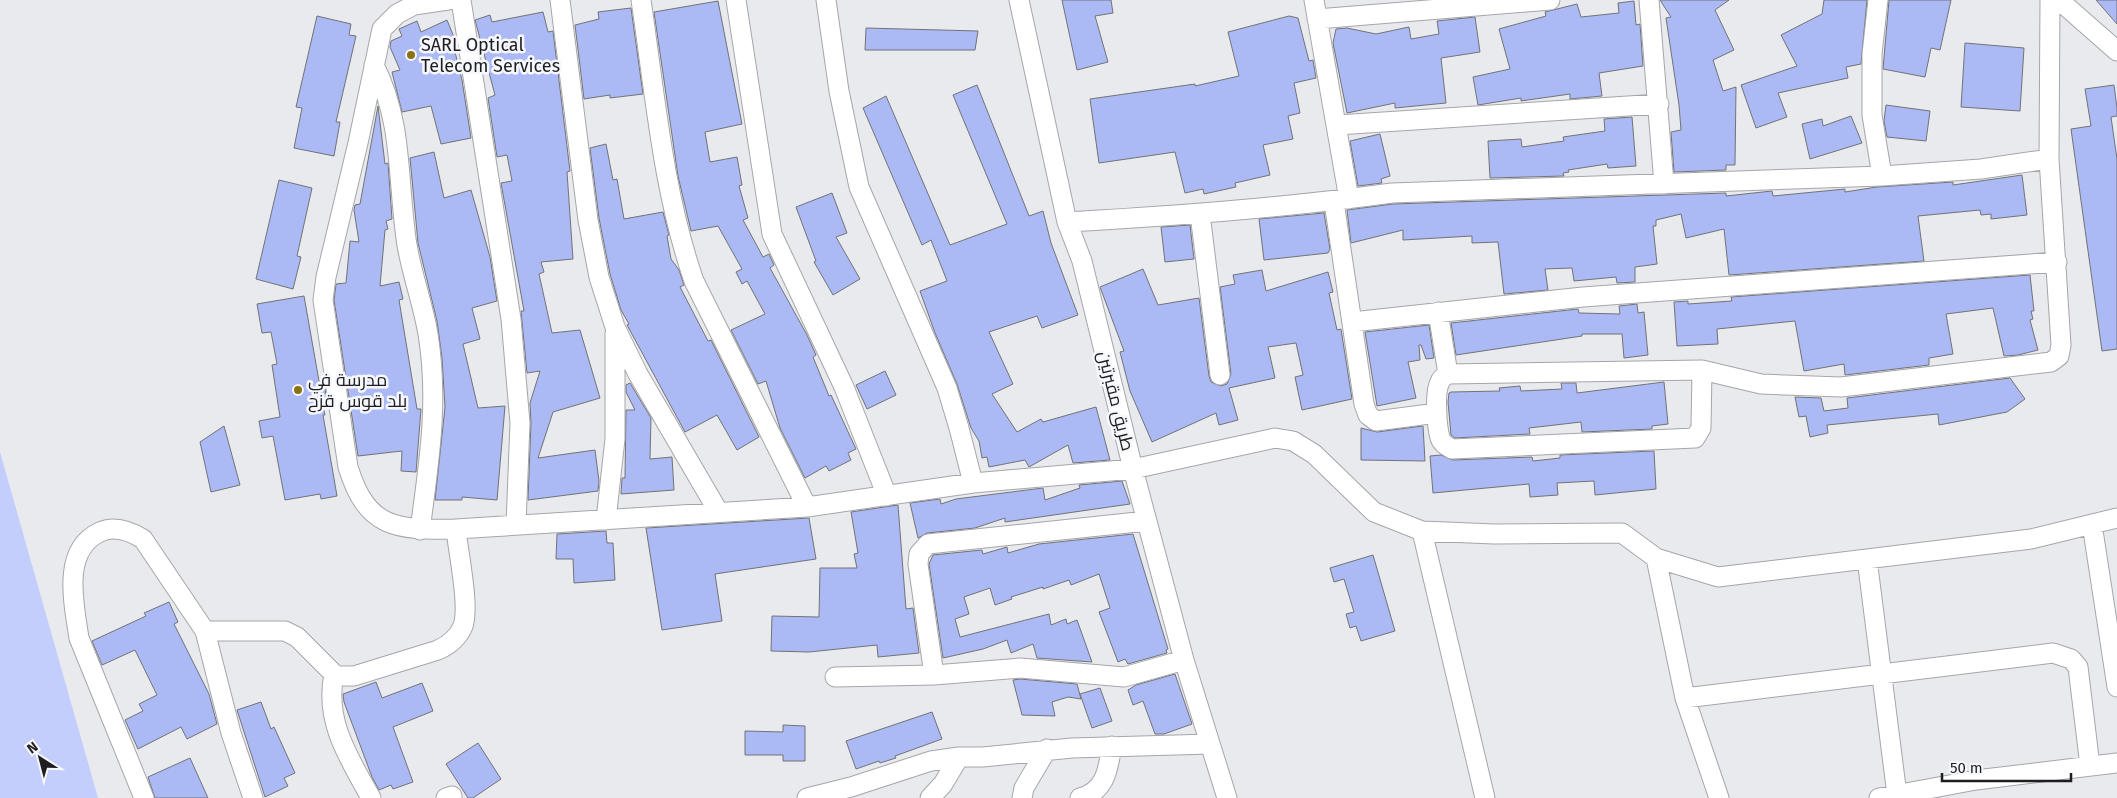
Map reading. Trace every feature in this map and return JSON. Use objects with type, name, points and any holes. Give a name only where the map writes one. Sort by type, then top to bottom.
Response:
[{"type":"street","points":[[442,0],[414,5],[397,14],[382,30],[358,143],[326,277],[323,300],[348,467],[355,488],[364,504],[378,518],[399,526],[420,530],[456,529],[718,511],[807,507],[973,483],[1133,470],[1275,438],[1293,441],[1314,454],[1374,512],[1422,531],[1494,534],[1622,532],[1656,558],[1718,577],[2030,539],[2117,518]]},
{"type":"street","points":[[461,0],[511,319],[520,423],[516,525]]},
{"type":"street","points":[[560,0],[593,251],[599,278],[615,327],[663,420],[718,511]]},
{"type":"street","points":[[641,0],[671,195],[681,244],[694,281],[807,507]]},
{"type":"street","points":[[736,0],[772,234],[844,387],[887,496]]},
{"type":"street","points":[[826,0],[838,91],[859,188],[946,388],[959,428],[973,483]]},
{"type":"street","name":"طريق مقبرتين","points":[[1019,0],[1067,222],[1082,261],[1133,470],[1184,660],[1227,798]]},
{"type":"street","points":[[1314,0],[1337,125],[1341,201],[1352,322],[1364,404],[1368,415],[1376,421],[1437,413]]},
{"type":"street","points":[[1317,19],[1550,0]]},
{"type":"street","points":[[1649,0],[1660,104],[1664,184]]},
{"type":"street","points":[[1878,0],[1872,54],[1872,115],[1882,176]]},
{"type":"street","points":[[1702,370],[1701,428],[1695,438],[1452,449],[1444,445],[1441,439],[1437,413],[1438,387],[1440,380],[1448,374],[1702,370],[1761,384],[1841,387],[2051,362],[2059,356],[2061,346],[2058,262],[2049,159],[2050,0]]},
{"type":"street","points":[[2059,0],[2117,51]]},
{"type":"street","points":[[374,64],[386,88],[393,112],[399,151],[407,245],[428,334],[434,404],[433,428],[420,530]]},
{"type":"street","points":[[1337,125],[1660,104]]},
{"type":"street","points":[[1067,222],[1200,214],[1341,201],[1392,193],[1882,176],[1981,169],[2049,159]]},
{"type":"street","points":[[1200,214],[1220,375]]},
{"type":"street","points":[[1352,322],[1583,297],[2058,262]]},
{"type":"street","points":[[1438,312],[1448,374]]},
{"type":"street","points":[[606,520],[615,440],[615,327]]},
{"type":"street","points":[[934,675],[918,564],[919,554],[928,544],[1147,521]]},
{"type":"street","points":[[2092,524],[2117,687]]},
{"type":"street","points":[[144,798],[79,638],[75,614],[74,571],[76,558],[82,546],[92,536],[104,530],[118,529],[132,532],[143,539],[205,631],[231,733],[253,798]]},
{"type":"street","points":[[205,631],[285,631],[297,637],[334,674],[354,676],[379,670],[438,650],[448,645],[456,637],[465,616],[456,529]]},
{"type":"street","points":[[1422,531],[1485,798]]},
{"type":"street","points":[[1656,558],[1685,698],[1719,798]]},
{"type":"street","points":[[1867,559],[1882,676],[1888,796],[1976,780],[2117,763]]},
{"type":"street","points":[[1685,698],[1882,676],[2053,653],[2071,659],[2078,667],[2090,766]]},
{"type":"street","points":[[835,677],[934,675],[1020,668],[1124,677],[1184,660]]},
{"type":"street","points":[[334,674],[330,693],[334,719],[341,740],[371,798]]},
{"type":"street","points":[[807,798],[851,787],[931,761],[959,756],[983,757],[1047,749],[1210,744]]},
{"type":"street","points":[[1080,798],[1092,793],[1102,784],[1108,772],[1112,746]]},
{"type":"street","points":[[1022,798],[1024,788],[1047,749]]},
{"type":"street","points":[[930,798],[943,784],[959,756]]},
{"type":"street","points":[[1972,798],[1976,780]]},
{"type":"shaded area","points":[[0,452],[98,798],[0,798]]},
{"type":"building","points":[[1062,0],[1111,0],[1113,13],[1095,16],[1108,62],[1077,70]]},
{"type":"building","points":[[1660,0],[1729,0],[1715,10],[1734,50],[1713,60],[1723,91],[1736,87],[1735,165],[1726,165],[1726,170],[1674,172],[1671,132],[1681,130],[1679,105],[1666,18],[1671,17]]},
{"type":"building","points":[[1824,0],[1867,0],[1861,64],[1846,67],[1848,78],[1778,93],[1787,117],[1756,128],[1741,85],[1797,66],[1781,35],[1822,14]]},
{"type":"building","points":[[1889,0],[1951,0],[1940,50],[1931,48],[1925,77],[1883,69]]},
{"type":"building","points":[[2096,0],[2117,0],[2117,24]]},
{"type":"building","points":[[718,1],[742,124],[705,132],[710,162],[737,157],[742,185],[739,186],[748,218],[743,220],[763,257],[769,254],[774,265],[770,268],[807,335],[816,355],[813,357],[829,396],[831,395],[856,449],[848,453],[851,460],[829,471],[826,466],[805,478],[780,428],[766,381],[758,384],[731,330],[765,314],[747,281],[742,284],[736,272],[742,269],[718,226],[691,231],[678,176],[654,12]]},
{"type":"building","points":[[1634,1],[1636,25],[1640,24],[1643,66],[1599,73],[1602,96],[1570,99],[1570,94],[1521,101],[1521,98],[1478,105],[1473,77],[1510,69],[1499,29],[1546,16],[1545,12],[1577,4],[1581,17],[1619,13],[1618,3]]},
{"type":"building","points":[[631,8],[643,94],[610,98],[610,95],[584,99],[575,25],[599,19],[598,12]]},
{"type":"building","points":[[543,12],[548,32],[553,31],[570,171],[567,172],[573,259],[541,262],[544,272],[539,274],[552,333],[580,330],[600,398],[553,412],[538,458],[595,450],[599,481],[598,491],[528,500],[530,403],[540,371],[527,373],[521,311],[524,311],[501,183],[512,181],[507,155],[497,157],[488,98],[495,95],[475,20],[490,15],[492,22]]},
{"type":"building","points":[[317,16],[351,24],[349,35],[356,36],[336,122],[340,122],[334,156],[294,148],[302,108],[296,107]]},
{"type":"building","points":[[1289,16],[1298,18],[1309,61],[1313,60],[1316,78],[1294,83],[1300,113],[1288,116],[1293,139],[1263,145],[1270,175],[1235,183],[1236,187],[1204,194],[1203,189],[1185,193],[1175,152],[1099,163],[1090,99],[1195,84],[1195,86],[1239,76],[1228,32]]},
{"type":"building","points":[[1475,17],[1480,52],[1441,58],[1446,103],[1395,108],[1395,103],[1347,113],[1333,43],[1336,29],[1347,28],[1376,34],[1409,27],[1411,39],[1439,34],[1437,21]]},
{"type":"building","points":[[447,20],[456,42],[453,44],[462,80],[471,138],[441,144],[431,106],[402,112],[392,72],[400,70],[390,47],[391,41],[402,36],[399,29],[417,21],[421,32]]},
{"type":"building","points":[[866,28],[978,31],[975,50],[865,50]]},
{"type":"building","points":[[1965,43],[2024,48],[2020,111],[1961,107]]},
{"type":"building","points":[[977,85],[1029,216],[1043,211],[1051,243],[1078,315],[1042,328],[1037,316],[989,332],[1013,384],[992,394],[1017,432],[1041,419],[1043,422],[1096,407],[1110,460],[1073,463],[1068,445],[1029,467],[1025,460],[989,467],[987,457],[982,458],[979,441],[971,428],[957,384],[935,333],[920,291],[947,281],[931,240],[922,245],[863,108],[886,96],[950,245],[1007,224],[953,95]]},
{"type":"building","points":[[2114,85],[2117,116],[2111,117],[2117,159],[2117,349],[2102,351],[2071,129],[2091,126],[2085,89]]},
{"type":"building","points":[[1886,105],[1930,111],[1926,141],[1887,137],[1884,121]]},
{"type":"building","points":[[378,106],[385,164],[388,163],[392,219],[386,221],[388,229],[385,230],[380,286],[399,282],[403,299],[399,300],[417,409],[421,409],[416,472],[401,471],[402,451],[358,456],[334,300],[336,284],[346,283],[350,241],[359,242],[354,210],[355,205],[360,204]]},
{"type":"building","points":[[1851,116],[1862,143],[1810,159],[1802,124],[1822,119],[1823,126]]},
{"type":"building","points":[[1632,117],[1636,166],[1608,168],[1607,164],[1568,170],[1569,172],[1563,173],[1564,176],[1490,178],[1488,141],[1521,139],[1522,147],[1564,141],[1563,137],[1605,131],[1604,119]]},
{"type":"building","points":[[1380,134],[1390,176],[1381,179],[1382,183],[1358,186],[1350,141]]},
{"type":"building","points":[[606,144],[613,180],[617,179],[624,219],[663,212],[669,235],[667,236],[671,259],[679,270],[684,285],[680,287],[708,341],[711,340],[759,437],[737,450],[717,415],[685,432],[627,325],[629,324],[621,310],[610,274],[599,218],[590,148]]},
{"type":"building","points":[[434,152],[444,198],[471,190],[490,257],[497,301],[472,308],[480,339],[463,344],[478,408],[505,406],[497,500],[462,497],[462,500],[435,500],[445,407],[442,358],[437,321],[418,243],[410,158]]},
{"type":"building","points":[[2022,175],[2027,215],[1991,219],[1991,214],[1981,215],[1980,210],[1918,216],[1924,261],[1729,275],[1724,229],[1686,238],[1681,214],[1656,220],[1656,226],[1653,226],[1657,264],[1635,267],[1635,282],[1617,283],[1616,277],[1574,281],[1572,268],[1545,269],[1548,290],[1504,294],[1498,242],[1472,243],[1472,236],[1403,240],[1403,230],[1351,243],[1347,210],[1393,204],[1726,193],[1726,196],[1772,191],[1773,196],[1845,189],[1845,192],[1877,187],[1953,182],[1953,185]]},
{"type":"building","points":[[279,180],[312,188],[297,256],[301,257],[293,289],[256,279]]},
{"type":"building","points":[[832,193],[847,233],[836,237],[860,279],[833,295],[814,262],[816,261],[796,207]]},
{"type":"building","points":[[1324,213],[1330,249],[1328,253],[1264,260],[1259,219]]},
{"type":"building","points":[[1190,225],[1194,259],[1165,262],[1161,227]]},
{"type":"building","points":[[1143,269],[1158,305],[1199,298],[1209,376],[1211,382],[1221,386],[1227,384],[1231,374],[1220,287],[1235,284],[1233,275],[1262,270],[1266,291],[1328,272],[1333,292],[1329,293],[1337,330],[1341,329],[1352,399],[1302,410],[1295,377],[1303,375],[1296,343],[1268,347],[1275,378],[1229,388],[1238,420],[1219,425],[1216,413],[1152,442],[1130,391],[1120,352],[1124,351],[1100,287]]},
{"type":"building","points":[[2030,275],[2034,311],[2031,311],[2033,319],[2030,320],[2038,350],[2018,355],[2004,356],[1993,308],[1946,314],[1953,354],[1929,358],[1929,365],[1845,375],[1844,364],[1804,371],[1795,321],[1717,329],[1718,344],[1677,346],[1674,302],[1688,301],[1688,304],[1732,301],[1731,297]]},
{"type":"building","name":"مدرسة في بلد قوس قزح","points":[[304,296],[319,381],[324,380],[327,406],[323,407],[325,415],[323,415],[337,496],[321,499],[320,494],[285,500],[273,436],[262,438],[259,421],[280,417],[272,365],[277,364],[271,332],[262,333],[257,304]]},
{"type":"building","points":[[1637,304],[1638,313],[1644,312],[1648,355],[1624,358],[1622,334],[1582,334],[1582,336],[1456,355],[1451,323],[1578,309],[1579,313],[1620,314],[1619,306]]},
{"type":"building","points":[[1429,325],[1434,358],[1426,359],[1421,345],[1419,345],[1420,360],[1408,362],[1416,398],[1377,406],[1365,332]]},
{"type":"building","points":[[885,371],[896,395],[867,409],[856,385]]},
{"type":"building","points":[[2010,378],[2025,399],[2007,412],[1939,425],[1938,414],[1827,425],[1828,433],[1810,437],[1806,416],[1799,417],[1795,397],[1821,398],[1824,411],[1848,408],[1847,398]]},
{"type":"building","points":[[1664,382],[1668,424],[1652,426],[1652,429],[1582,432],[1581,422],[1529,428],[1530,434],[1455,438],[1451,435],[1448,402],[1449,393],[1451,392],[1500,391],[1499,388],[1520,386],[1521,391],[1562,389],[1561,383],[1576,383],[1577,393]]},
{"type":"building","points":[[630,383],[651,418],[650,459],[672,457],[674,490],[621,494],[622,478],[625,478],[626,410],[635,410],[626,392],[626,385]]},
{"type":"building","points":[[224,426],[240,485],[211,492],[200,442]]},
{"type":"building","points":[[1423,426],[1425,461],[1361,460],[1361,428],[1377,432]]},
{"type":"building","points":[[1654,451],[1656,489],[1595,495],[1594,481],[1557,483],[1558,495],[1530,497],[1529,484],[1433,493],[1430,456],[1441,455],[1453,460],[1532,457],[1533,461],[1560,458],[1560,455]]},
{"type":"building","points":[[1122,481],[1130,504],[1005,522],[1005,518],[975,528],[927,533],[918,538],[910,503],[940,499],[941,504],[956,499],[1043,488],[1045,500],[1080,488],[1079,485]]},
{"type":"building","points":[[898,505],[906,609],[913,608],[919,653],[878,657],[877,645],[809,652],[771,651],[772,616],[819,617],[820,568],[857,568],[854,554],[858,553],[851,512]]},
{"type":"building","points":[[809,518],[816,559],[715,574],[722,621],[662,630],[646,528]]},
{"type":"building","points":[[606,531],[607,543],[613,543],[615,580],[574,583],[573,559],[556,559],[557,534]]},
{"type":"building","points":[[1133,534],[1168,649],[1166,650],[1167,653],[1128,664],[1125,659],[1118,662],[1099,612],[1110,608],[1099,574],[1071,585],[1069,580],[1043,589],[1043,587],[1011,597],[1012,599],[995,605],[990,588],[964,597],[969,614],[955,619],[960,637],[1049,614],[1051,625],[1066,619],[1067,624],[1077,620],[1092,662],[1037,658],[1033,644],[1011,653],[1007,640],[983,649],[943,658],[929,564],[933,555],[982,550],[983,554],[1007,547],[1008,553],[1039,544]]},
{"type":"building","points":[[1373,555],[1395,631],[1361,641],[1356,626],[1350,628],[1346,614],[1354,612],[1344,579],[1334,582],[1330,568]]},
{"type":"building","points":[[169,602],[178,622],[174,624],[209,694],[217,724],[187,739],[181,727],[138,749],[125,720],[143,711],[139,704],[157,695],[135,650],[102,665],[92,641],[146,616],[144,613]]},
{"type":"building","points":[[1175,674],[1192,724],[1164,734],[1155,734],[1143,701],[1133,705],[1128,690],[1136,685]]},
{"type":"building","points":[[1013,680],[1077,684],[1081,699],[1068,697],[1052,702],[1055,716],[1022,715]]},
{"type":"building","points":[[376,682],[382,698],[422,683],[433,711],[393,727],[413,782],[393,789],[391,785],[379,790],[372,777],[344,702],[343,694]]},
{"type":"building","points":[[1100,688],[1112,721],[1092,728],[1080,694]]},
{"type":"building","points":[[261,702],[271,729],[274,727],[295,773],[284,778],[288,786],[265,797],[237,710]]},
{"type":"building","points":[[932,712],[942,739],[895,756],[896,758],[880,763],[879,761],[856,769],[846,741]]},
{"type":"building","points":[[783,725],[805,726],[805,761],[783,761],[783,755],[745,755],[745,731],[783,732]]},
{"type":"building","points":[[478,743],[501,779],[473,798],[468,798],[446,764]]},
{"type":"building","points":[[190,758],[208,798],[155,798],[148,777]]},
{"type":"place","name":"SARL Optical Telecom Services","points":[[411,55]]},
{"type":"place","name":"مدرسة في بلد قوس قزح","points":[[298,390]]}]
